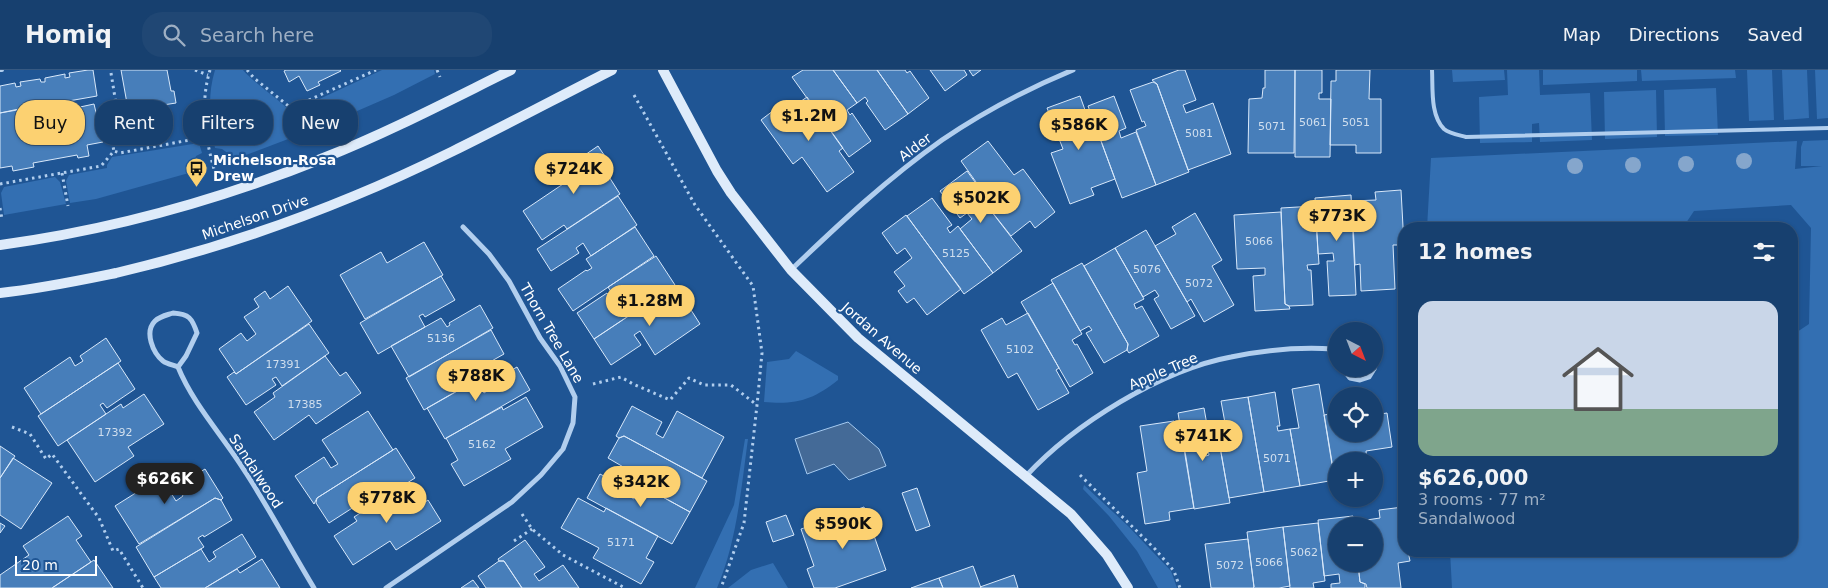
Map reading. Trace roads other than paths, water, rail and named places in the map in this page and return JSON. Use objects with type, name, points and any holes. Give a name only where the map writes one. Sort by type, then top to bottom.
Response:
[{"type":"main road","points":[[0,245],[117,223],[208,198],[266,179],[326,157],[390,130],[511,70]]},
{"type":"main road","name":"Michelson Drive","points":[[0,293],[28,290],[157,263],[216,246],[284,223],[354,196],[443,155],[612,70]]},
{"type":"main road","name":"Jordan Avenue","points":[[663,70],[717,171],[731,193],[791,270],[858,338],[1071,514],[1107,556],[1128,588]]},
{"type":"street","name":"Alder","points":[[791,270],[886,183],[942,140],[984,113],[1030,88],[1073,70]]},
{"type":"street","name":"Thorn Tree Lane","points":[[386,588],[512,502],[541,475],[563,448],[573,422],[575,397],[560,366],[540,338],[508,281],[489,254],[463,227]]},
{"type":"street","points":[[173,313],[185,314],[193,322],[197,333],[186,356],[178,367],[164,362],[154,352],[150,336],[153,323],[160,317],[173,313]]},
{"type":"street","name":"Apple Tree","points":[[1026,476],[1045,455],[1102,413],[1143,389],[1186,371],[1230,357],[1328,347]]},
{"type":"street","name":"Sandalwood","points":[[178,367],[184,383],[246,472],[314,588]]},
{"type":"street","points":[[1350,378],[1360,380],[1367,378]]},
{"type":"lane","points":[[1432,70],[1434,105],[1437,118],[1444,129],[1466,137],[1828,128]]},
{"type":"place","name":"Michelson-Rosa Drew","points":[[197,187]]}]
